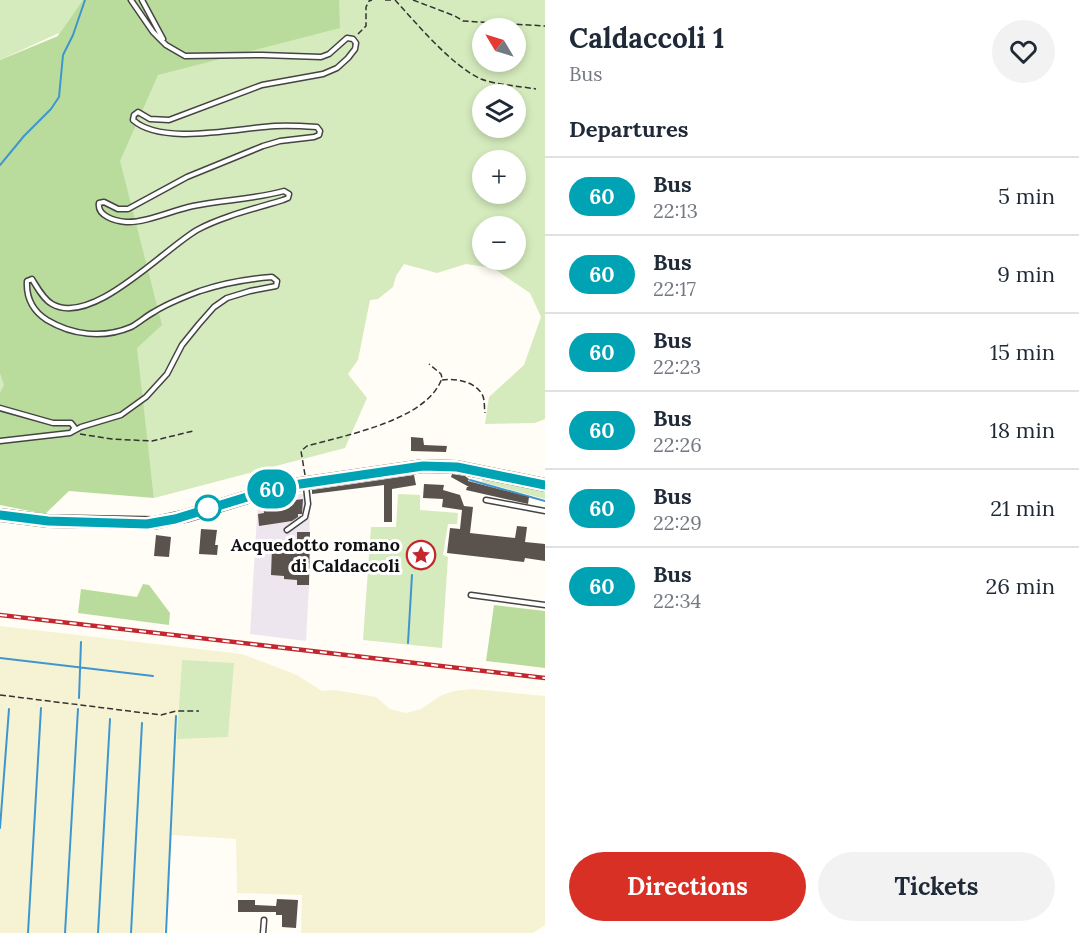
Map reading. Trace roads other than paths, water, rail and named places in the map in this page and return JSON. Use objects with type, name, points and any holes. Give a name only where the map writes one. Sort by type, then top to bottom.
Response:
[{"type":"main road","points":[[0,515],[48,521],[147,524],[175,519],[259,492],[306,482],[415,466],[457,467],[545,485]]},
{"type":"lane","points":[[0,441],[70,433],[81,427],[121,415],[146,397],[167,374],[182,345],[214,308],[227,298],[276,286],[277,281],[272,277],[226,283],[171,302],[132,327],[98,334],[75,333],[58,326],[41,316],[31,304],[26,293],[27,281],[32,279],[52,304],[66,308],[94,304],[200,229],[283,200],[288,198],[289,194],[285,191],[193,206],[127,222],[102,214],[98,208],[99,203],[104,202],[118,209],[128,209],[187,177],[262,146],[280,141],[314,137],[319,135],[320,131],[317,127],[276,126],[168,134],[139,125],[133,120],[134,115],[138,111],[150,119],[169,120],[261,85],[323,74],[336,68],[355,49],[356,43],[353,39],[347,38],[329,54],[321,57],[185,56],[166,45],[153,32],[131,0]]},
{"type":"lane","points":[[142,0],[166,45]]},
{"type":"lane","points":[[0,408],[53,423],[71,423],[75,428],[70,433]]},
{"type":"lane","points":[[288,530],[305,517],[308,504],[306,482]]},
{"type":"lane","points":[[486,500],[545,511]]},
{"type":"lane","points":[[471,595],[545,605]]},
{"type":"lane","points":[[263,933],[264,920]]},
{"type":"waterway","points":[[0,165],[51,109],[59,97],[63,55],[73,35],[85,0]]},
{"type":"waterway","points":[[470,480],[545,501]]},
{"type":"waterway","points":[[408,643],[412,575]]},
{"type":"waterway","points":[[79,698],[81,642]]},
{"type":"waterway","points":[[0,658],[153,676]]},
{"type":"waterway","points":[[28,933],[41,708]]},
{"type":"waterway","points":[[0,828],[9,709]]},
{"type":"waterway","points":[[65,933],[78,709]]},
{"type":"waterway","points":[[166,933],[176,716]]},
{"type":"waterway","points":[[98,933],[110,719]]},
{"type":"waterway","points":[[131,933],[142,723]]},
{"type":"railway","points":[[0,615],[545,678]]},
{"type":"place","name":"Acquedotto romano di Caldaccoli","points":[[421,555]]}]
